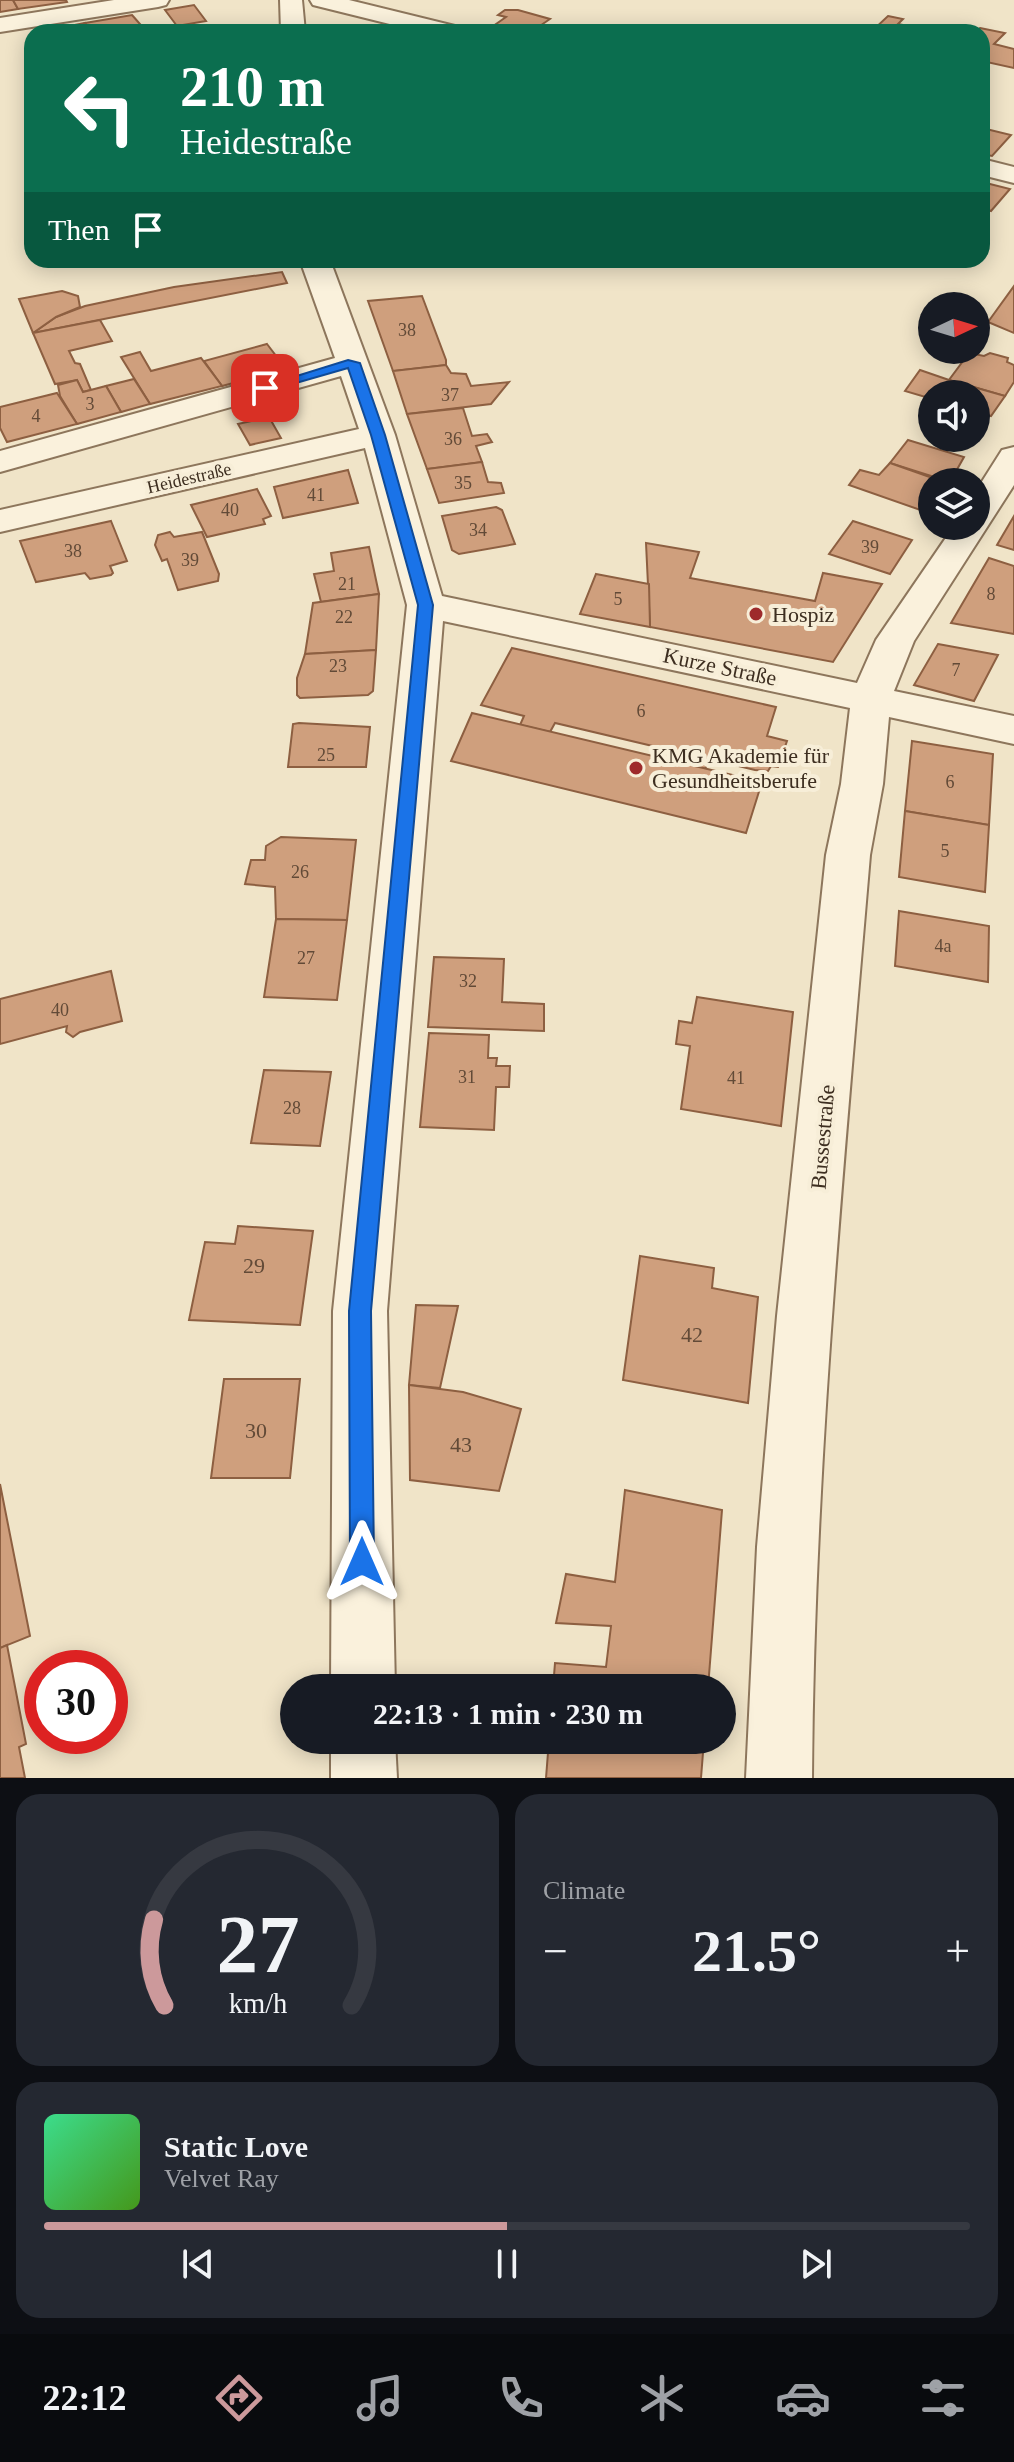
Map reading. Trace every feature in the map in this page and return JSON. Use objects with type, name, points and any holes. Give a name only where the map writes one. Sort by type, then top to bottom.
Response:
[{"type":"street","points":[[0,25],[158,0]]},
{"type":"street","points":[[291,0],[292,24]]},
{"type":"street","points":[[321,0],[418,24]]},
{"type":"street","points":[[990,169],[1014,175]]},
{"type":"street","points":[[318,268],[378,435],[426,605],[360,1311],[363,1674]]},
{"type":"street","points":[[0,462],[353,363]]},
{"type":"street","name":"Heidestraße","points":[[0,521],[378,435]]},
{"type":"street","points":[[990,496],[1014,457]]},
{"type":"street","name":"Bussestraße","points":[[779,1778],[780,1652],[793,1443],[848,855],[862,784],[871,698],[895,640],[963,540]]},
{"type":"street","name":"Kurze Straße","points":[[426,605],[1014,730]]},
{"type":"street","points":[[363,1754],[364,1778]]},
{"type":"building","points":[[0,0],[13,0],[18,9],[0,12]]},
{"type":"building","points":[[13,0],[66,0],[67,2],[18,9]]},
{"type":"building","points":[[194,5],[206,21],[176,24],[165,10]]},
{"type":"building","points":[[505,10],[518,10],[550,19],[543,24],[496,24],[506,17],[498,15]]},
{"type":"building","points":[[132,15],[140,24],[86,24]]},
{"type":"building","points":[[888,16],[903,19],[898,24],[880,24]]},
{"type":"building","points":[[990,30],[1005,33],[994,44],[1014,49],[1014,68],[990,63]]},
{"type":"building","points":[[990,130],[1011,135],[992,156]]},
{"type":"building","points":[[990,184],[1010,189],[991,211]]},
{"type":"building","points":[[282,272],[287,283],[33,333],[56,317],[85,306],[174,287]]},
{"type":"building","points":[[1014,286],[1014,333],[990,323]]},
{"type":"building","points":[[62,291],[78,296],[80,307],[56,317],[33,333],[19,299]]},
{"type":"building","points":[[422,296],[446,365],[393,371],[368,301]]},
{"type":"building","points":[[100,320],[112,341],[69,351],[75,363],[80,364],[91,390],[83,392],[77,380],[55,384],[33,333]]},
{"type":"building","points":[[267,344],[286,369],[222,386],[204,361]]},
{"type":"building","points":[[140,352],[151,371],[201,358],[222,386],[150,404],[121,357]]},
{"type":"building","points":[[990,353],[1008,358],[1007,362],[1014,365],[1014,382],[1005,396],[990,392],[990,380],[949,380],[961,364],[990,364]]},
{"type":"building","points":[[446,365],[451,373],[466,374],[471,386],[509,382],[491,404],[407,414],[393,371]]},
{"type":"building","points":[[920,370],[949,380],[918,380],[918,395],[905,391]]},
{"type":"building","points":[[134,379],[150,404],[121,412],[106,386]]},
{"type":"building","points":[[77,380],[83,392],[106,386],[121,412],[77,424],[60,396],[58,385]]},
{"type":"building","points":[[990,392],[1005,396],[991,416]]},
{"type":"building","points":[[57,393],[77,424],[7,442],[0,428],[0,407]]},
{"type":"building","points":[[463,408],[472,436],[487,434],[492,442],[476,446],[482,462],[427,469],[407,414]]},
{"type":"building","points":[[269,417],[281,438],[250,445],[238,424]]},
{"type":"building","points":[[908,440],[918,443],[918,452],[948,452],[964,457],[958,468],[918,468],[918,472],[890,463]]},
{"type":"building","points":[[482,462],[488,482],[501,483],[504,493],[439,503],[427,469]]},
{"type":"building","points":[[890,463],[918,473],[918,509],[849,485],[860,470],[879,475]]},
{"type":"building","points":[[348,470],[358,503],[283,518],[274,487]]},
{"type":"building","points":[[257,489],[271,516],[263,519],[265,524],[207,537],[191,505]]},
{"type":"building","points":[[496,507],[502,510],[515,544],[459,554],[452,550],[442,516]]},
{"type":"building","points":[[1014,516],[1014,550],[997,545]]},
{"type":"building","points":[[111,521],[127,561],[110,566],[111,575],[90,579],[85,573],[36,582],[20,541]]},
{"type":"building","points":[[853,521],[912,540],[890,574],[829,554]]},
{"type":"building","points":[[170,532],[174,537],[202,532],[219,574],[218,581],[178,590],[167,559],[162,561],[155,545],[158,535]]},
{"type":"building","name":"Hospiz","points":[[646,543],[699,552],[690,578],[815,601],[823,573],[882,584],[833,662],[650,627]]},
{"type":"building","points":[[369,547],[379,594],[321,602],[314,574],[334,571],[331,553]]},
{"type":"building","points":[[989,558],[1014,566],[1014,634],[951,623]]},
{"type":"building","points":[[596,574],[649,584],[650,627],[580,614]]},
{"type":"building","points":[[379,594],[376,650],[305,654],[313,603]]},
{"type":"building","points":[[938,644],[998,655],[974,701],[914,685]]},
{"type":"building","points":[[512,648],[776,707],[767,736],[787,741],[778,767],[771,766],[768,771],[755,770],[709,759],[705,769],[674,762],[678,752],[555,723],[550,732],[520,725],[524,716],[481,705]]},
{"type":"building","points":[[376,650],[373,691],[368,695],[300,698],[297,695],[297,678],[305,654]]},
{"type":"building","points":[[472,713],[762,782],[746,833],[451,761]]},
{"type":"building","points":[[293,724],[370,727],[366,767],[288,767]]},
{"type":"building","points":[[912,741],[993,754],[989,825],[905,811]]},
{"type":"building","points":[[905,811],[989,825],[985,892],[899,877]]},
{"type":"building","points":[[281,837],[356,840],[347,920],[276,919],[275,887],[245,884],[251,860],[265,860],[266,846]]},
{"type":"building","points":[[899,911],[989,926],[988,982],[895,966]]},
{"type":"building","points":[[276,919],[347,920],[337,1000],[264,997]]},
{"type":"building","points":[[434,957],[504,959],[502,1002],[544,1004],[544,1031],[428,1027]]},
{"type":"building","points":[[111,971],[122,1021],[80,1032],[73,1037],[66,1032],[67,1026],[0,1044],[0,999]]},
{"type":"building","points":[[697,997],[793,1012],[781,1126],[681,1109],[690,1046],[676,1044],[679,1021],[692,1023]]},
{"type":"building","points":[[429,1033],[489,1035],[488,1058],[497,1058],[496,1066],[510,1066],[509,1087],[496,1087],[494,1130],[420,1127]]},
{"type":"building","points":[[264,1070],[331,1072],[320,1146],[251,1143]]},
{"type":"building","points":[[238,1226],[313,1231],[300,1325],[189,1320],[205,1242],[235,1244]]},
{"type":"building","points":[[640,1256],[714,1268],[712,1288],[758,1297],[748,1403],[623,1380]]},
{"type":"building","points":[[416,1305],[458,1306],[440,1388],[409,1385]]},
{"type":"building","points":[[224,1379],[300,1379],[290,1478],[211,1478]]},
{"type":"building","points":[[409,1385],[463,1392],[521,1409],[499,1491],[410,1480]]},
{"type":"building","points":[[0,1484],[30,1636],[0,1648]]},
{"type":"building","points":[[625,1490],[722,1510],[709,1674],[554,1674],[555,1663],[606,1667],[611,1626],[556,1623],[566,1574],[615,1582]]},
{"type":"building","points":[[7,1645],[24,1734],[24,1745],[19,1747],[25,1778],[0,1778],[0,1648]]},
{"type":"building","points":[[548,1754],[703,1754],[701,1778],[546,1778]]},
{"type":"place","name":"Hospiz","points":[[756,614]]},
{"type":"place","name":"KMG Akademie für Gesundheitsberufe","points":[[636,768]]},
{"type":"route","points":[[265,388],[353,363],[378,435],[426,605],[360,1311],[362,1562]]}]
